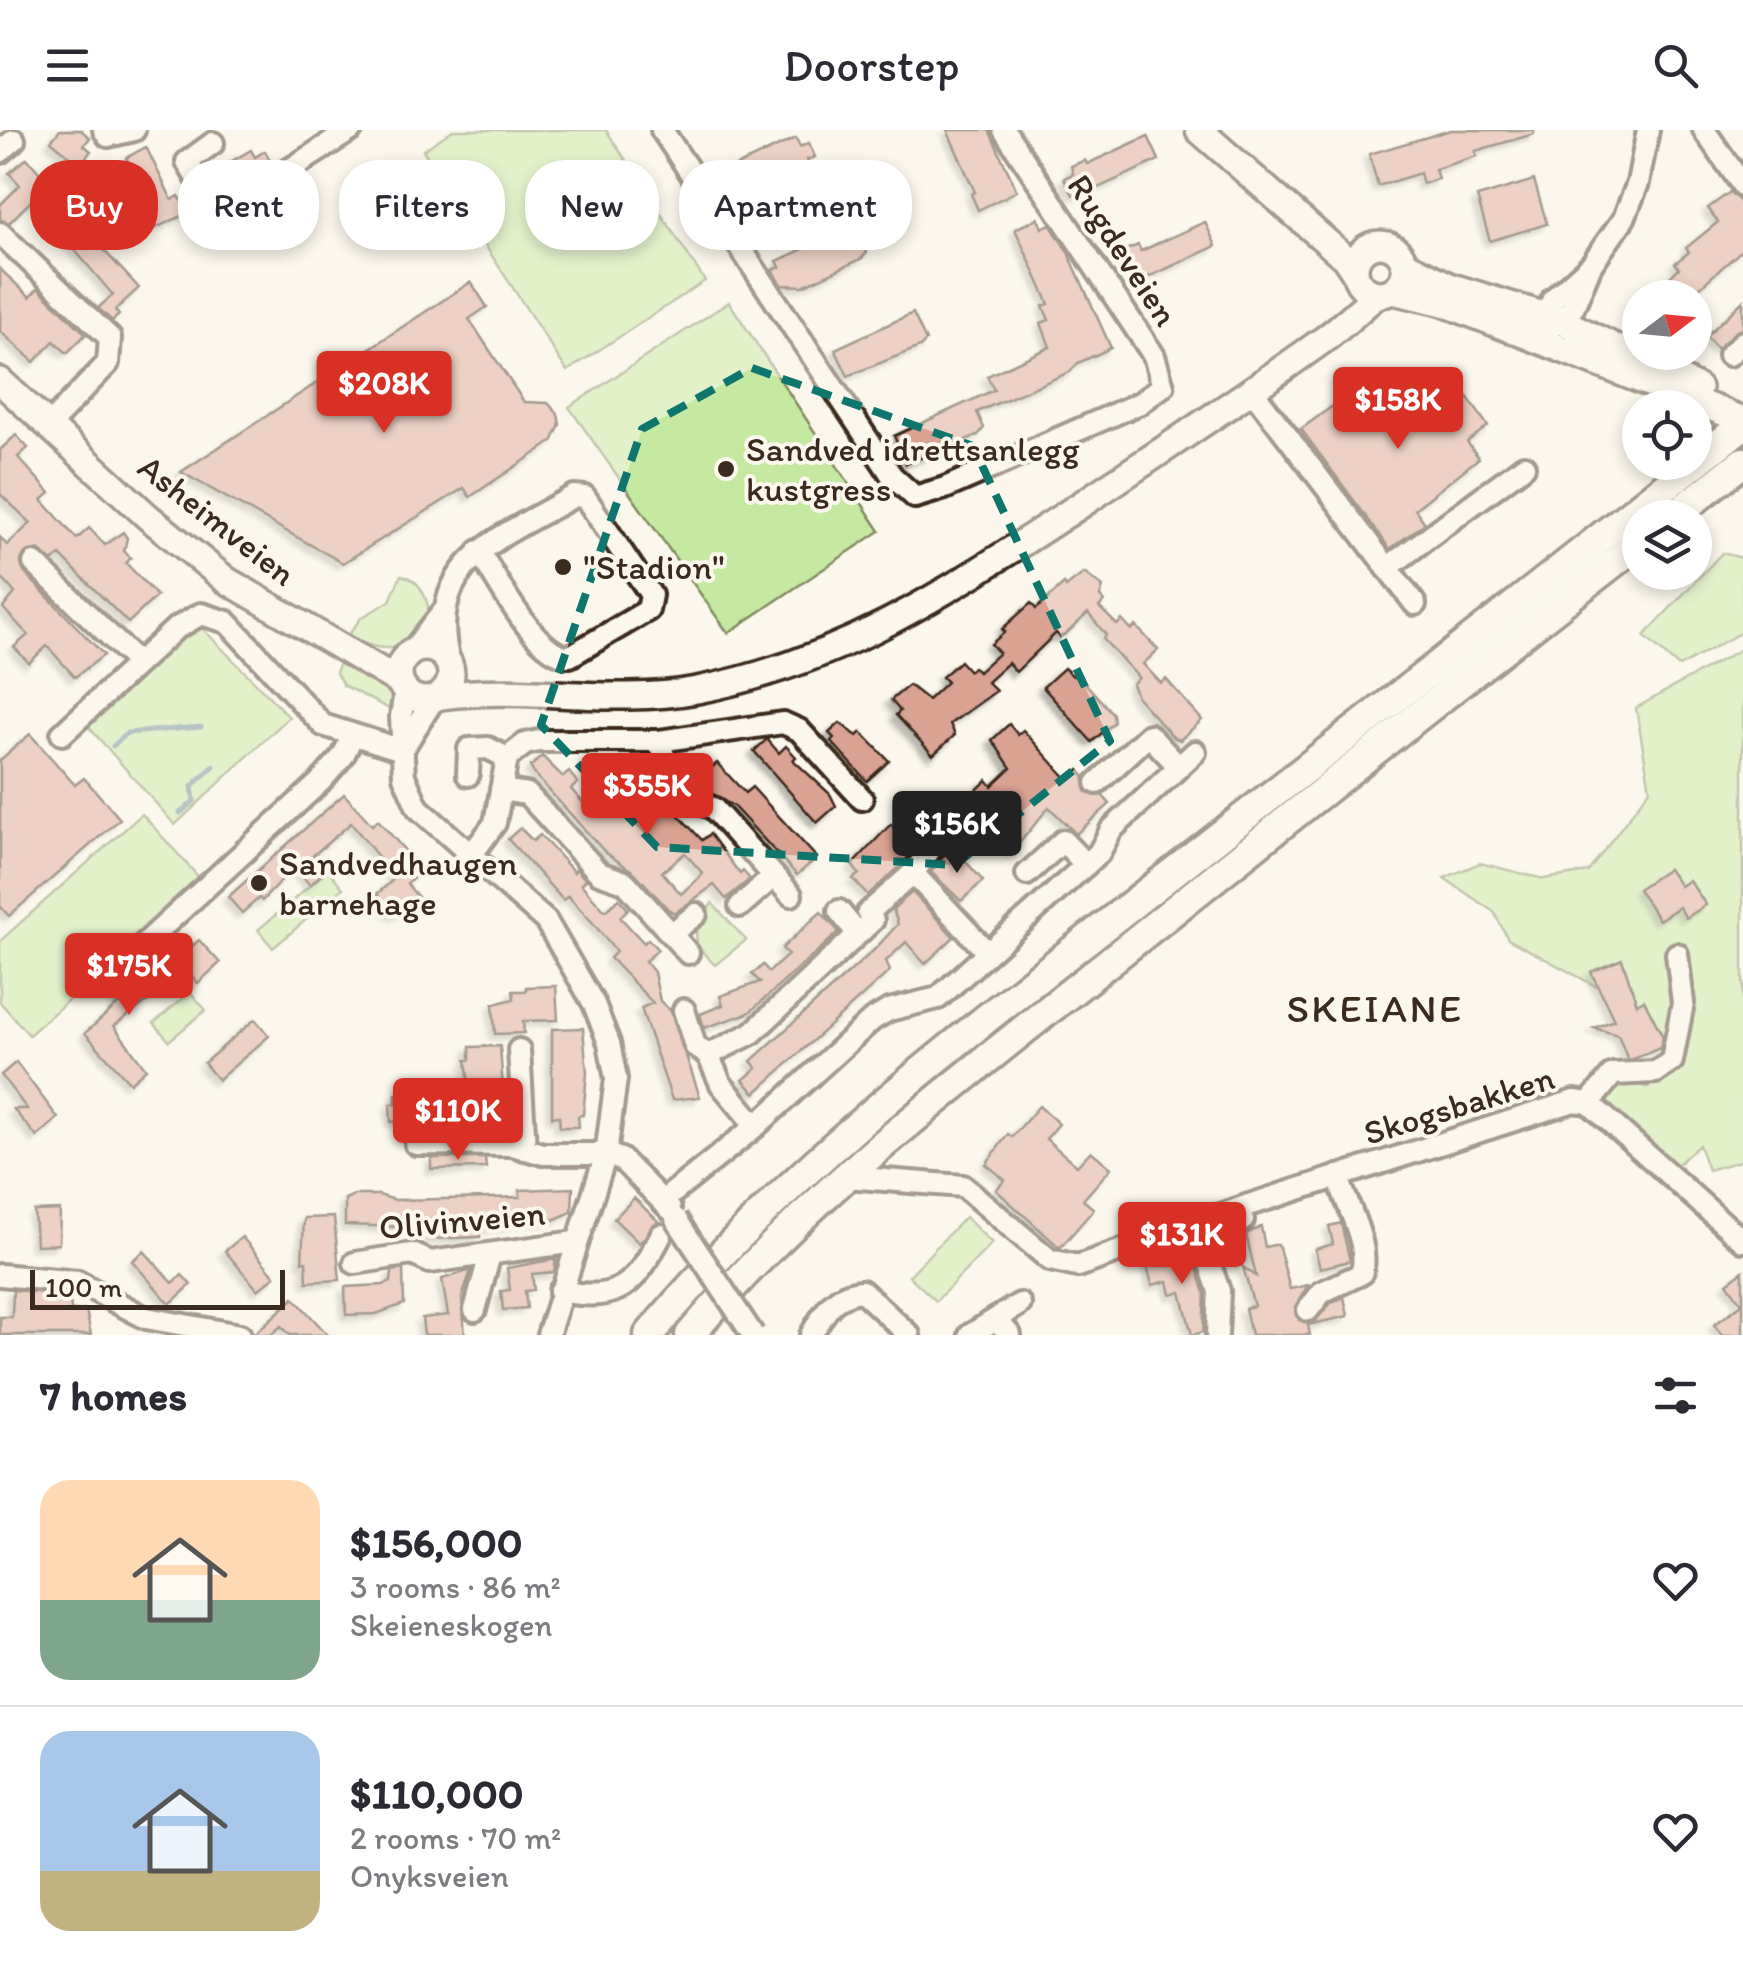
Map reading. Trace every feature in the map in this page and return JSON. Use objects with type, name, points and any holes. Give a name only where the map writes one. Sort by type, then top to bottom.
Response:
[{"type":"highway","points":[[650,1335],[744,1230],[979,1024],[1743,422]]},
{"type":"highway","points":[[1695,500],[1736,467]]},
{"type":"highway","points":[[690,1335],[754,1264],[846,1177],[1088,978],[1622,556]]},
{"type":"main road","points":[[1199,130],[1371,285],[1547,324],[1743,422]]},
{"type":"main road","points":[[1278,200],[1369,246],[1391,247],[1404,264],[1448,286],[1547,324],[1743,410]]},
{"type":"main road","points":[[1369,246],[1358,256],[1371,285]]},
{"type":"main road","points":[[509,692],[450,665],[436,650],[406,670],[420,700],[509,692],[577,698],[691,691],[765,674],[836,650],[936,599],[1252,390],[1294,358],[1371,285],[1403,280],[1404,264]]},
{"type":"main road","name":"Asheimveien","points":[[0,382],[226,580],[259,603],[355,652],[406,670]]},
{"type":"main road","points":[[437,698],[450,685],[450,665]]},
{"type":"street","points":[[104,130],[108,136],[134,130]]},
{"type":"street","points":[[214,142],[187,162],[219,215],[352,130]]},
{"type":"street","name":"Rugdeveien","points":[[662,130],[892,476],[914,498],[1140,403],[1163,386],[1154,356],[1004,130]]},
{"type":"street","points":[[1547,324],[1588,280],[1591,265],[1631,202],[1648,130]]},
{"type":"street","points":[[1704,130],[1743,186]]},
{"type":"street","points":[[0,232],[110,338],[108,362],[48,426]]},
{"type":"street","points":[[1252,390],[1415,604]]},
{"type":"street","points":[[1387,568],[1524,466]]},
{"type":"street","points":[[479,551],[532,630],[549,652],[560,656],[570,656],[648,610],[651,595],[584,497],[574,496],[479,551],[448,590],[443,612],[406,670],[404,776],[418,808],[546,921],[594,1004],[616,1079],[606,1154],[548,1335]]},
{"type":"street","points":[[34,562],[137,662]]},
{"type":"street","points":[[443,612],[450,665]]},
{"type":"street","points":[[62,734],[174,629],[201,614],[227,622],[323,725],[402,750]]},
{"type":"street","points":[[402,750],[437,698]]},
{"type":"street","points":[[472,854],[495,822],[507,758],[525,744],[540,741],[659,741],[783,722],[798,730],[862,799]]},
{"type":"street","points":[[1097,782],[1149,734],[1179,767]]},
{"type":"street","points":[[142,946],[320,782],[344,756],[352,737]]},
{"type":"street","points":[[659,741],[672,778],[692,800],[712,808],[791,894]]},
{"type":"street","points":[[468,775],[469,749],[488,748],[507,758]]},
{"type":"street","points":[[665,1199],[756,1126],[872,1020],[889,1010],[938,998],[1099,854],[1111,830],[1195,752]]},
{"type":"street","points":[[500,790],[527,794],[600,873],[625,882],[688,953]]},
{"type":"street","points":[[1027,874],[1063,841],[1086,865]]},
{"type":"street","points":[[708,1055],[752,1033],[866,923],[914,873],[936,842]]},
{"type":"street","points":[[914,873],[987,952]]},
{"type":"street","points":[[740,906],[773,877]]},
{"type":"street","points":[[839,911],[866,923]]},
{"type":"street","points":[[671,934],[696,914]]},
{"type":"street","points":[[1589,1103],[1613,1074],[1656,1072],[1672,1060],[1683,1003],[1676,954]]},
{"type":"street","points":[[684,1010],[695,1046],[708,1055],[721,1084],[756,1126]]},
{"type":"street","points":[[519,1050],[525,1149]]},
{"type":"street","name":"Skogsbakken","points":[[1216,1335],[1219,1291],[1203,1244],[1222,1229],[1257,1214],[1258,1202],[1559,1104],[1589,1103],[1743,1241]]},
{"type":"street","points":[[416,1144],[606,1154],[622,1159],[665,1199],[669,1227],[753,1335]]},
{"type":"street","points":[[1308,1310],[1322,1292],[1361,1274],[1364,1268],[1360,1241],[1338,1176]]},
{"type":"street","points":[[846,1177],[963,1186],[1050,1260],[1078,1266],[1258,1202]]},
{"type":"street","points":[[560,1291],[602,1295],[627,1287],[669,1227]]},
{"type":"street","name":"Olivinveien","points":[[356,1263],[393,1254],[412,1254],[430,1262],[575,1242]]},
{"type":"street","points":[[475,1310],[490,1254]]},
{"type":"street","points":[[0,1274],[78,1282],[146,1318],[240,1335]]},
{"type":"street","points":[[811,1335],[834,1300],[847,1292],[862,1291],[909,1335]]},
{"type":"street","points":[[970,1335],[1003,1327],[1020,1304]]},
{"type":"highlighted area","points":[[752,368],[973,446],[1110,741],[955,865],[657,847],[541,725],[642,429]]},
{"type":"green space","points":[[453,130],[606,130],[626,160],[525,160],[525,250],[659,250],[659,211],[679,241],[679,250],[685,250],[705,281],[567,371],[488,250],[505,250],[505,160],[430,160],[423,150]]},
{"type":"green space","name":"Sandved idrettsanlegg kustgress","points":[[729,302],[880,531],[728,633],[569,407]]},
{"type":"green space","points":[[1722,553],[1742,558],[1743,631],[1679,667],[1644,636],[1687,590],[1712,590],[1712,564]]},
{"type":"green space","points":[[401,575],[414,581],[423,592],[430,622],[409,640],[392,647],[373,646],[347,637],[361,618],[390,601]]},
{"type":"green space","points":[[198,624],[289,717],[175,825],[87,725],[185,629]]},
{"type":"green space","points":[[1743,648],[1743,1160],[1708,1170],[1699,1145],[1677,1165],[1606,1104],[1623,1076],[1648,1088],[1666,1063],[1640,1010],[1508,939],[1494,912],[1444,878],[1480,863],[1544,879],[1588,872],[1650,789],[1636,708]]},
{"type":"green space","points":[[341,658],[391,690],[397,713],[343,685],[336,673]]},
{"type":"green space","points":[[142,814],[202,881],[29,1035],[0,1002],[0,941]]},
{"type":"green space","points":[[328,870],[343,888],[273,948],[258,930]]},
{"type":"green space","points":[[712,903],[746,940],[715,965],[697,946],[696,928]]},
{"type":"green space","points":[[190,992],[206,1010],[169,1041],[154,1023]]},
{"type":"green space","points":[[965,1217],[992,1243],[936,1301],[909,1276]]},
{"type":"building","points":[[60,130],[81,130],[90,138],[84,145],[91,151],[84,160],[74,160],[51,141]]},
{"type":"building","points":[[947,130],[989,130],[1017,191],[978,210],[971,194],[975,192]]},
{"type":"building","points":[[1451,130],[1534,130],[1534,134],[1475,151],[1477,156],[1435,169],[1438,179],[1423,184],[1420,173],[1378,186],[1369,154]]},
{"type":"building","points":[[1148,136],[1159,160],[1083,195],[1073,195],[1064,178],[1073,174],[1071,166],[1085,160],[1087,164]]},
{"type":"building","points":[[796,138],[800,147],[809,143],[815,157],[807,160],[749,160]]},
{"type":"building","points":[[146,147],[152,160],[127,160]]},
{"type":"building","points":[[251,150],[255,157],[265,151],[270,160],[234,160]]},
{"type":"building","points":[[27,158],[30,162],[30,202],[9,223],[0,220],[0,205],[20,185],[9,173]]},
{"type":"building","points":[[158,171],[172,200],[178,197],[178,218],[158,227]]},
{"type":"building","points":[[1534,180],[1547,224],[1490,241],[1477,197]]},
{"type":"building","points":[[1730,192],[1743,204],[1743,249],[1708,280],[1667,280],[1679,268],[1675,263],[1689,252],[1686,248],[1718,222],[1708,208]]},
{"type":"building","points":[[1038,218],[1042,228],[1050,224],[1068,252],[1111,348],[1078,363],[1070,372],[977,412],[984,428],[978,435],[906,464],[894,436],[994,390],[987,376],[1050,347],[1041,323],[1049,320],[1043,306],[1049,304],[1015,229]]},
{"type":"building","points":[[1205,222],[1216,246],[1140,281],[1126,250],[1138,245],[1141,251]]},
{"type":"building","points":[[75,250],[104,250],[139,288],[115,310],[119,315],[112,321],[98,308],[113,295]]},
{"type":"building","points":[[801,250],[867,253],[803,286],[782,285],[772,270],[780,267],[777,261]]},
{"type":"building","points":[[0,269],[30,297],[38,288],[86,334],[67,353],[54,341],[34,362],[0,331]]},
{"type":"building","points":[[471,282],[487,307],[469,319],[524,402],[548,403],[558,414],[560,425],[552,442],[470,497],[464,488],[343,563],[181,472]]},
{"type":"building","points":[[1743,301],[1743,329],[1717,349],[1712,343],[1712,330]]},
{"type":"building","points":[[913,313],[926,341],[920,347],[848,376],[835,349]]},
{"type":"building","points":[[1424,377],[1431,387],[1451,391],[1459,385],[1488,426],[1467,442],[1479,458],[1415,509],[1425,523],[1390,549],[1301,429],[1338,402],[1347,415],[1380,391],[1389,403]]},
{"type":"building","points":[[16,435],[28,448],[18,457],[50,493],[42,500],[77,539],[89,528],[105,545],[123,532],[127,538],[124,551],[131,558],[126,563],[157,596],[128,623],[60,555],[53,562],[38,550],[25,553],[21,561],[24,572],[104,655],[75,677],[47,646],[29,663],[14,647],[28,635],[3,608],[15,593],[0,576],[0,537],[7,545],[31,523],[0,494],[0,450]]},
{"type":"building","points":[[1084,573],[1103,587],[1100,596],[1104,602],[1099,607],[1117,625],[1122,620],[1131,630],[1136,626],[1158,650],[1143,664],[1161,683],[1166,679],[1202,720],[1180,740],[1173,737],[1137,697],[1132,684],[1139,678],[1103,639],[1106,635],[1088,613],[1066,634],[1060,637],[1056,633],[1016,672],[1008,663],[987,682],[996,691],[950,724],[955,735],[933,755],[896,715],[900,711],[891,700],[909,685],[928,700],[947,682],[942,677],[960,661],[969,671],[973,667],[978,672],[999,653],[991,644],[1005,632],[1002,629],[1031,603],[1036,609],[1064,584],[1066,587]]},
{"type":"building","points":[[1064,668],[1073,676],[1076,673],[1113,714],[1114,722],[1092,742],[1043,687]]},
{"type":"building","points":[[840,723],[857,736],[861,732],[889,761],[867,781],[831,741],[834,738],[829,733]]},
{"type":"building","points":[[1009,724],[1018,735],[1023,730],[1068,780],[1079,770],[1085,777],[1086,792],[1102,795],[1110,804],[1076,834],[1049,807],[1012,852],[975,810],[979,806],[970,796],[987,780],[992,786],[1011,768],[992,740]]},
{"type":"building","points":[[30,734],[75,785],[84,778],[120,819],[9,916],[0,906],[0,760]]},
{"type":"building","points":[[767,739],[779,753],[786,746],[796,757],[793,760],[830,794],[836,806],[817,823],[754,751]]},
{"type":"building","points":[[542,756],[563,777],[569,772],[578,783],[571,789],[589,809],[616,786],[603,771],[615,760],[628,773],[635,767],[644,778],[637,784],[661,810],[668,804],[702,840],[710,834],[740,874],[743,871],[750,879],[726,899],[714,885],[675,913],[635,873],[605,852],[530,767]],"holes":[[[685,853],[703,874],[681,894],[662,872]]]},
{"type":"building","points":[[698,756],[710,769],[717,763],[745,793],[752,787],[817,858],[797,875],[733,806],[706,791],[685,767]]},
{"type":"building","points":[[344,794],[372,825],[378,820],[422,870],[407,884],[418,897],[395,916],[377,894],[395,878],[351,823],[309,859],[322,874],[310,885],[294,867],[262,901],[259,898],[242,913],[228,897]]},
{"type":"building","points":[[908,814],[915,823],[922,817],[931,827],[903,864],[868,895],[853,879],[859,874],[852,865],[891,824],[894,827]]},
{"type":"building","points":[[520,828],[533,841],[540,835],[574,872],[576,869],[586,880],[581,884],[605,911],[619,899],[628,909],[620,917],[644,943],[648,939],[658,950],[645,961],[654,972],[660,1001],[671,1011],[700,1097],[672,1100],[641,1008],[653,1003],[610,958],[616,952],[593,923],[568,896],[563,900],[508,839]]},
{"type":"building","points":[[948,851],[957,861],[961,856],[983,881],[961,901],[931,872]]},
{"type":"building","points":[[1668,869],[1680,886],[1689,880],[1706,905],[1686,918],[1679,907],[1659,920],[1638,889]]},
{"type":"building","points":[[912,892],[954,937],[925,964],[906,942],[886,961],[890,971],[755,1093],[743,1080],[757,1068],[751,1061],[875,949],[898,924],[893,909]]},
{"type":"building","points":[[821,912],[839,932],[749,1013],[704,1028],[700,1014],[723,1005],[720,996],[760,982],[752,974],[763,965],[769,972],[788,955],[782,948]]},
{"type":"building","points":[[199,940],[220,963],[198,983],[177,959]]},
{"type":"building","points":[[163,954],[178,970],[155,990],[158,993],[114,1026],[146,1069],[130,1083],[85,1033],[118,1004],[113,998]]},
{"type":"building","points":[[1622,959],[1637,1004],[1644,1000],[1663,1037],[1660,1048],[1628,1060],[1618,1035],[1594,1028],[1614,1020],[1591,972]]},
{"type":"building","points":[[556,986],[558,1020],[523,1021],[524,1033],[495,1034],[493,1004],[514,999],[513,991],[526,991],[526,987]]},
{"type":"building","points":[[255,1019],[269,1036],[218,1080],[204,1063]]},
{"type":"building","points":[[583,1028],[587,1073],[583,1115],[578,1116],[579,1127],[560,1127],[559,1116],[552,1117],[552,1029]]},
{"type":"building","points":[[500,1046],[506,1131],[439,1130],[439,1119],[473,1118],[466,1060],[470,1060],[470,1047]]},
{"type":"building","points":[[16,1062],[58,1118],[37,1137],[13,1109],[27,1109],[1,1075]]},
{"type":"building","points":[[404,1086],[427,1086],[428,1121],[391,1122],[390,1104],[396,1104],[396,1094],[404,1093]]},
{"type":"building","points":[[1039,1106],[1059,1124],[1046,1139],[1077,1166],[1091,1151],[1111,1168],[1083,1200],[1094,1209],[1060,1248],[996,1190],[1005,1180],[986,1164],[1008,1134],[1012,1137]]},
{"type":"building","points":[[431,1158],[485,1158],[486,1168],[431,1169]]},
{"type":"building","points":[[573,1188],[572,1212],[553,1220],[515,1220],[507,1226],[479,1228],[480,1237],[430,1239],[430,1228],[345,1225],[345,1199],[354,1195],[379,1195],[395,1200],[490,1198],[520,1197],[520,1190]]},
{"type":"building","points":[[634,1198],[659,1222],[639,1243],[614,1219]]},
{"type":"building","points":[[60,1210],[59,1244],[36,1245],[34,1211]]},
{"type":"building","points":[[334,1217],[340,1280],[307,1282],[306,1261],[302,1262],[304,1218]]},
{"type":"building","points":[[1341,1223],[1350,1261],[1320,1268],[1315,1249],[1333,1244],[1329,1226]]},
{"type":"building","points":[[1261,1227],[1265,1247],[1278,1244],[1290,1289],[1308,1285],[1295,1307],[1299,1320],[1314,1322],[1331,1303],[1344,1297],[1348,1316],[1308,1325],[1310,1335],[1251,1335],[1245,1308],[1254,1306],[1243,1267],[1256,1276],[1246,1234]]},
{"type":"building","points":[[242,1237],[275,1276],[258,1290],[225,1251]]},
{"type":"building","points":[[144,1251],[173,1283],[182,1275],[191,1285],[170,1304],[132,1261]]},
{"type":"building","points":[[1163,1253],[1166,1266],[1194,1259],[1205,1293],[1203,1332],[1192,1335],[1181,1292],[1171,1295],[1168,1281],[1152,1285],[1145,1258]]},
{"type":"building","points":[[556,1259],[554,1272],[532,1274],[534,1290],[525,1291],[527,1308],[503,1310],[501,1291],[510,1290],[507,1268]]},
{"type":"building","points":[[403,1269],[404,1304],[376,1314],[346,1315],[345,1287],[383,1285],[391,1282],[392,1271]]},
{"type":"building","points":[[471,1270],[462,1298],[465,1335],[424,1335],[422,1318],[448,1315],[442,1279]]},
{"type":"building","points":[[1743,1271],[1743,1335],[1722,1335],[1714,1325],[1742,1304],[1727,1283]]},
{"type":"building","points":[[13,1290],[70,1295],[71,1311],[86,1310],[91,1335],[0,1335],[0,1317],[12,1317]]},
{"type":"building","points":[[294,1298],[328,1335],[290,1335],[281,1326],[271,1335],[253,1335]]},
{"type":"waterway","points":[[113,746],[127,733],[201,727]]},
{"type":"waterway","points":[[180,813],[194,801],[192,786],[214,766]]},
{"type":"place","name":"Sandved idrettsanlegg kustgress","points":[[726,469]]},
{"type":"place","name":"\"Stadion\"","points":[[563,567]]},
{"type":"place","name":"Sandvedhaugen barnehage","points":[[259,883]]},
{"type":"district","name":"SKEIANE","points":[[1375,1008]]}]
